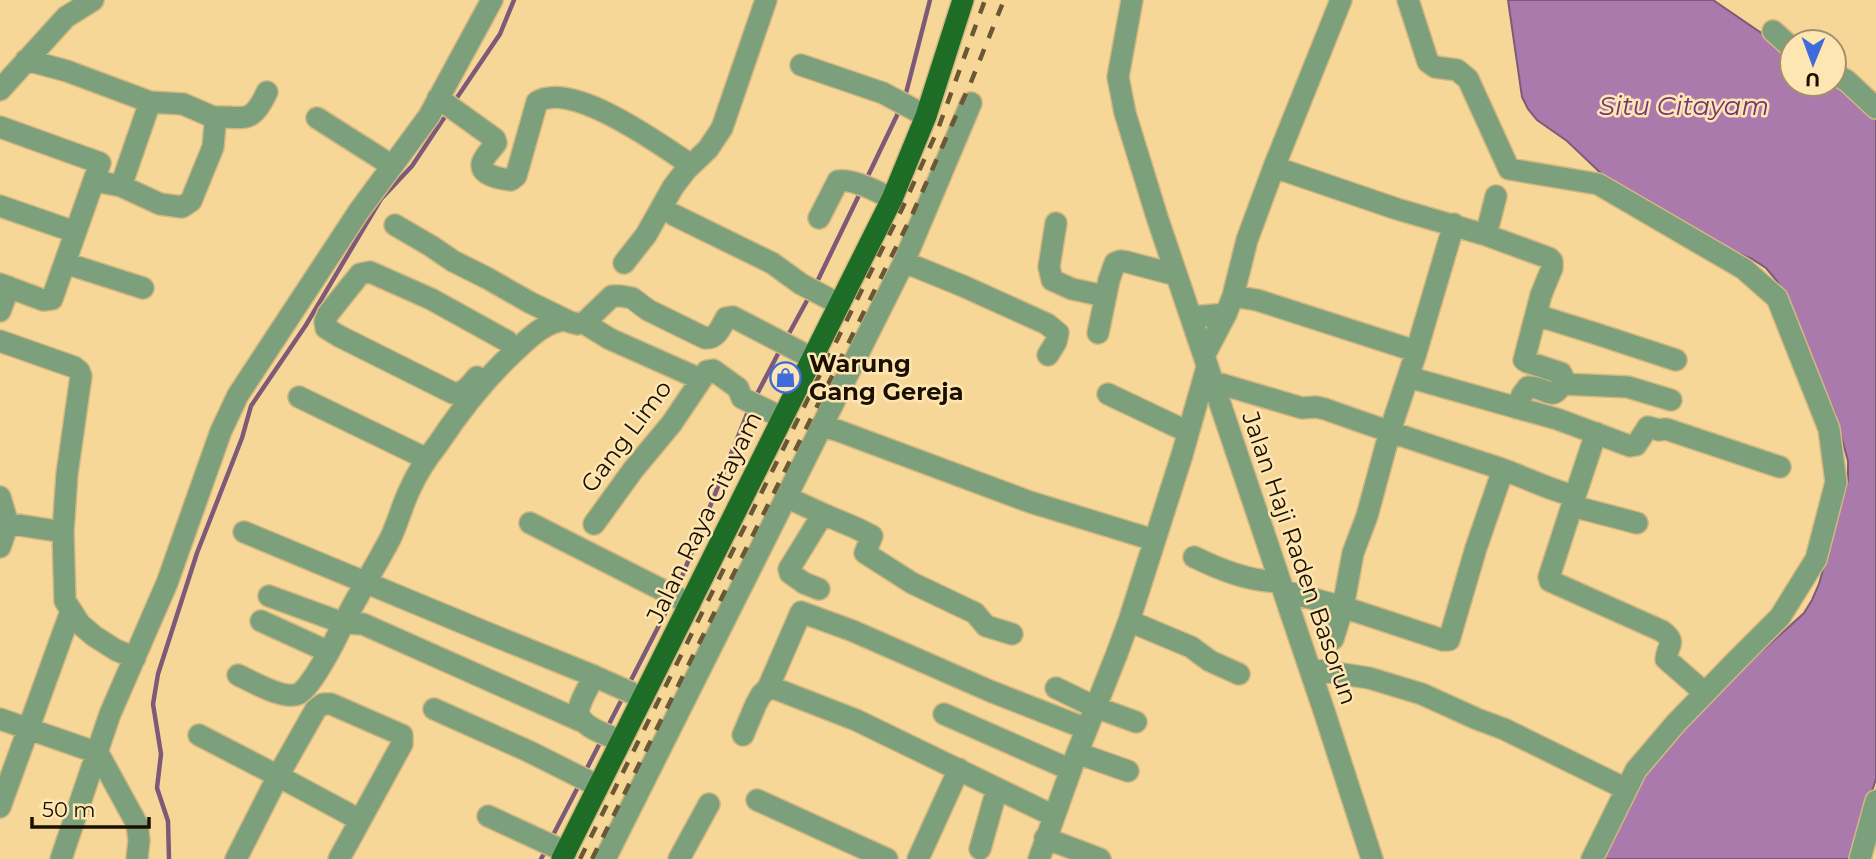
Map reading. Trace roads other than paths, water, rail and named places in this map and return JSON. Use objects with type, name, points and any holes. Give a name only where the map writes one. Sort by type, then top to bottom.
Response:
[{"type":"main road","name":"Jalan Raya Citayam","points":[[554,849],[618,739],[683,601],[783,418],[805,354],[834,301],[919,113],[963,0]]},
{"type":"street","points":[[0,90],[66,17],[93,0]]},
{"type":"street","points":[[61,859],[110,714],[167,583],[221,431],[238,395],[391,166],[429,116],[447,104],[492,0]]},
{"type":"street","points":[[624,263],[646,235],[673,187],[708,149],[722,128],[766,0]]},
{"type":"street","name":"Jalan Haji Raden Basorun","points":[[1132,0],[1118,77],[1125,113],[1372,859]]},
{"type":"street","points":[[1039,859],[1129,621],[1247,240],[1273,166],[1341,0]]},
{"type":"street","points":[[1408,0],[1428,62],[1435,67],[1457,70],[1468,79],[1509,169],[1598,184],[1744,269],[1777,298],[1829,429],[1836,482],[1816,559],[1780,617],[1676,723],[1636,770],[1592,859]]},
{"type":"street","points":[[1773,31],[1778,35]]},
{"type":"street","points":[[26,60],[67,71],[150,102],[183,104],[213,117],[252,116],[257,112],[267,92]]},
{"type":"street","points":[[801,65],[883,93],[919,113]]},
{"type":"street","points":[[1848,82],[1876,108]]},
{"type":"street","points":[[447,104],[495,139],[496,143],[482,164],[483,168],[487,174],[506,180],[516,176],[537,102],[554,97],[573,99],[594,106],[691,165]]},
{"type":"street","points":[[124,178],[150,102]]},
{"type":"street","points":[[606,859],[904,262],[971,103]]},
{"type":"street","points":[[0,127],[97,172],[124,178],[160,204],[182,207],[191,201],[213,148],[213,117]]},
{"type":"street","points":[[317,118],[391,166]]},
{"type":"street","points":[[1273,166],[1397,209],[1454,224],[1545,255],[1552,261],[1525,361],[1561,373],[1564,377],[1563,384],[1554,395],[1543,389],[1528,387],[1517,408]]},
{"type":"street","points":[[0,311],[4,286],[43,300],[52,299],[97,172]]},
{"type":"street","points":[[819,218],[838,181],[852,182],[882,195]]},
{"type":"street","points":[[1486,235],[1496,196]]},
{"type":"street","points":[[0,206],[75,232]]},
{"type":"street","points":[[674,215],[772,263],[801,284],[834,301]]},
{"type":"street","points":[[1056,223],[1049,267],[1052,281],[1072,289],[1105,296]]},
{"type":"street","points":[[1333,639],[1343,607],[1353,553],[1367,516],[1390,431],[1454,224]]},
{"type":"street","points":[[395,225],[453,261],[529,302],[610,339],[700,379],[706,371],[713,370],[738,388],[742,398],[783,418]]},
{"type":"street","points":[[1098,333],[1115,263],[1120,261],[1177,275]]},
{"type":"street","points":[[904,262],[1047,324],[1058,333],[1048,355]]},
{"type":"street","points":[[65,263],[142,288]]},
{"type":"street","points":[[507,341],[431,299],[370,272],[360,274],[328,314],[325,322],[326,328],[339,336],[459,394],[507,341],[566,318],[612,296],[632,298],[648,310],[705,338],[715,336],[729,317],[805,354]]},
{"type":"street","points":[[1191,317],[1229,305],[1257,300],[1409,349],[1415,356]]},
{"type":"street","points":[[1535,316],[1675,360]]},
{"type":"street","points":[[238,675],[285,696],[303,693],[329,652],[393,533],[409,490],[427,459],[468,401],[497,368],[538,332],[557,320],[566,318]]},
{"type":"street","points":[[0,341],[79,371],[81,376],[67,474],[63,531],[65,601],[80,624],[94,636],[135,658]]},
{"type":"street","points":[[1208,368],[1302,408],[1325,409],[1390,431],[1503,470],[1560,492],[1574,501],[1637,523]]},
{"type":"street","points":[[1408,377],[1558,419],[1625,445],[1634,447],[1648,427],[1666,429],[1780,467]]},
{"type":"street","name":"Gang Limo","points":[[594,524],[633,470],[672,423],[700,379]]},
{"type":"street","points":[[1563,384],[1628,387],[1671,400]]},
{"type":"street","points":[[1108,394],[1188,432]]},
{"type":"street","points":[[299,397],[427,459]]},
{"type":"street","points":[[822,426],[1030,502],[1154,540]]},
{"type":"street","points":[[1596,433],[1549,577],[1550,581],[1666,634],[1671,643],[1666,659],[1705,693]]},
{"type":"street","points":[[1194,557],[1244,578],[1282,587],[1443,640],[1449,639],[1503,470]]},
{"type":"street","points":[[0,497],[4,523],[0,547]]},
{"type":"street","points":[[786,497],[872,536],[865,553],[899,576],[975,613],[986,625],[1012,635]]},
{"type":"street","points":[[818,589],[804,583],[790,573],[789,569],[823,514]]},
{"type":"street","points":[[4,523],[63,531]]},
{"type":"street","points":[[530,523],[683,601]]},
{"type":"street","points":[[244,532],[637,696]]},
{"type":"street","points":[[269,596],[344,623],[363,624],[618,739]]},
{"type":"street","points":[[0,807],[71,611]]},
{"type":"street","points":[[743,735],[761,695],[768,688],[801,612],[853,631],[990,691],[1087,729]]},
{"type":"street","points":[[261,621],[329,652]]},
{"type":"street","points":[[1129,621],[1191,647],[1210,661],[1239,674]]},
{"type":"street","points":[[1310,669],[1362,676],[1422,694],[1504,729],[1626,789]]},
{"type":"street","points":[[588,724],[579,716],[579,708],[599,678]]},
{"type":"street","points":[[768,688],[856,720],[1054,816]]},
{"type":"street","points":[[1056,688],[1136,722]]},
{"type":"street","points":[[236,859],[278,776],[316,709],[323,704],[331,704],[402,735],[402,744],[339,859]]},
{"type":"street","points":[[434,709],[591,782]]},
{"type":"street","points":[[944,714],[1074,762],[1128,771]]},
{"type":"street","points":[[0,719],[97,753],[137,824],[137,859]]},
{"type":"street","points":[[199,735],[360,820]]},
{"type":"street","points":[[918,859],[959,769]]},
{"type":"street","points":[[980,849],[997,789]]},
{"type":"street","points":[[757,800],[848,851],[887,859]]},
{"type":"street","points":[[1860,859],[1876,801]]},
{"type":"street","points":[[679,859],[709,804]]},
{"type":"street","points":[[488,816],[554,849]]},
{"type":"street","points":[[1045,838],[1100,859]]},
{"type":"water","name":"Situ Citayam","points":[[1508,0],[1713,0],[1778,44],[1778,98],[1848,98],[1848,95],[1876,118],[1876,779],[1850,859],[1598,859],[1633,784],[1729,681],[1804,613],[1819,584],[1848,480],[1848,461],[1835,413],[1777,281],[1766,268],[1720,245],[1609,181],[1567,141],[1537,120],[1522,97]]},
{"type":"waterway","points":[[454,102],[500,34],[514,0]]},
{"type":"waterway","points":[[905,97],[930,0]]},
{"type":"waterway","points":[[866,180],[900,109]]},
{"type":"waterway","points":[[169,859],[168,821],[157,788],[161,754],[153,704],[158,674],[197,553],[242,438],[251,406],[306,325],[381,199],[412,166],[448,112]]},
{"type":"waterway","points":[[816,284],[861,191]]},
{"type":"waterway","points":[[786,339],[810,295]]},
{"type":"waterway","points":[[755,398],[780,350]]},
{"type":"waterway","points":[[677,589],[749,409]]},
{"type":"waterway","points":[[628,686],[672,600]]},
{"type":"waterway","points":[[606,730],[623,697]]},
{"type":"waterway","points":[[584,774],[601,741]]},
{"type":"waterway","points":[[551,839],[579,785]]},
{"type":"waterway","points":[[541,859],[546,850]]},
{"type":"railway","points":[[580,859],[902,209],[938,129],[985,0]]},
{"type":"railway","points":[[592,859],[912,215],[1004,0]]},
{"type":"place","name":"Warung Gang Gereja","points":[[786,377]]}]
